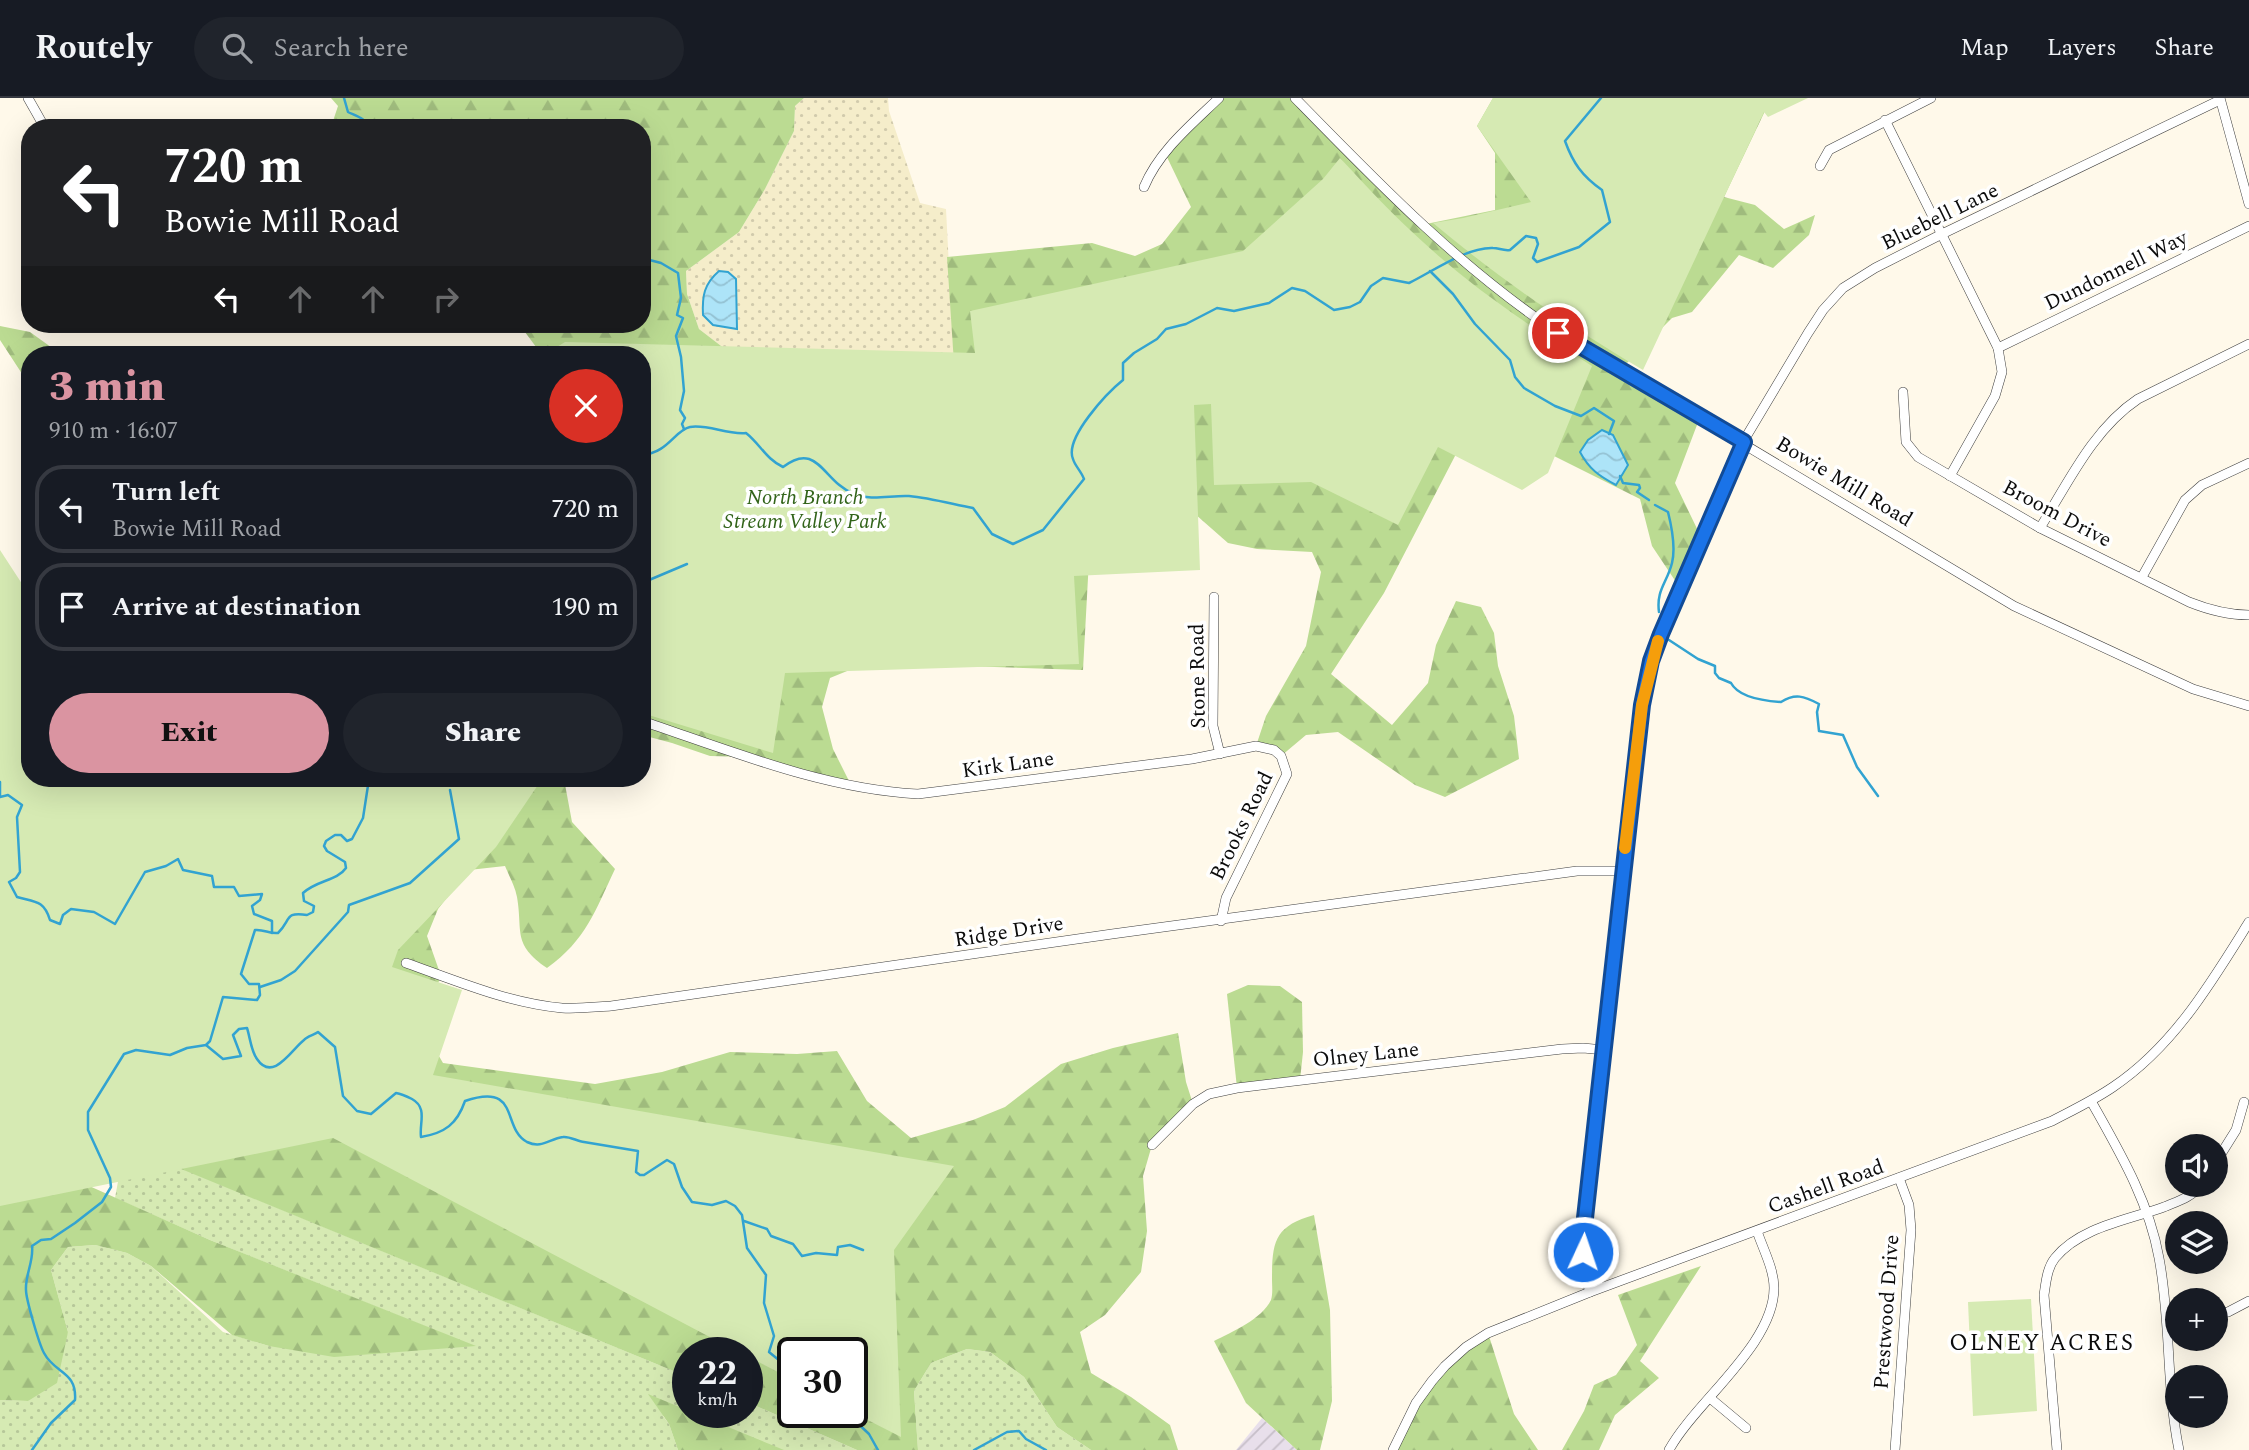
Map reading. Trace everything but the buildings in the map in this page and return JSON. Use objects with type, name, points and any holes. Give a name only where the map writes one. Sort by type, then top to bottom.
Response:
[{"type":"street","points":[[27,98],[40,119]]},
{"type":"street","points":[[1144,187],[1152,167],[1182,133],[1219,98]]},
{"type":"street","name":"Bowie Mill Road","points":[[1295,98],[1400,206],[1452,254],[1518,306],[1558,333],[2014,606],[2193,689],[2249,706]]},
{"type":"street","points":[[1820,166],[1829,149],[1931,98]]},
{"type":"street","points":[[2220,99],[2249,204]]},
{"type":"street","name":"Bluebell Lane","points":[[1590,1292],[1583,1268],[1583,1236],[1642,705],[1651,661],[1661,634],[1744,442],[1808,332],[1843,288],[1875,268],[1942,234],[2220,99]]},
{"type":"street","points":[[1885,120],[1998,348],[2001,372],[1996,396],[1950,476]]},
{"type":"street","name":"Dundonnell Way","points":[[1998,348],[2249,226]]},
{"type":"street","points":[[2040,528],[2094,442],[2122,410],[2138,399],[2249,344]]},
{"type":"street","name":"Broom Drive","points":[[1903,392],[1905,434],[1908,447],[1918,457],[2040,528],[2142,578],[2210,610],[2229,615],[2249,615]]},
{"type":"street","points":[[2142,578],[2185,500],[2202,485],[2249,463]]},
{"type":"street","name":"Stone Road","points":[[1214,597],[1213,726],[1220,754]]},
{"type":"street","name":"Kirk Lane","points":[[651,724],[750,757],[851,785],[892,793],[918,794],[1220,754],[1256,746],[1274,750]]},
{"type":"street","name":"Brooks Road","points":[[1221,921],[1226,898],[1287,775],[1281,756],[1274,750]]},
{"type":"street","name":"Ridge Drive","points":[[406,963],[531,1004],[589,1008],[1577,871],[1622,871]]},
{"type":"street","name":"Cashell Road","points":[[1393,1450],[1416,1404],[1432,1381],[1466,1347],[1488,1333],[1590,1292],[2052,1121],[2091,1101],[2133,1072],[2171,1036],[2200,999],[2247,928]]},
{"type":"street","name":"Olney Lane","points":[[1152,1145],[1193,1104],[1209,1094],[1237,1088],[1562,1049],[1604,1050]]},
{"type":"street","points":[[2091,1101],[2129,1170],[2147,1213],[2166,1288]]},
{"type":"street","points":[[2228,1143],[2236,1130],[2244,1102]]},
{"type":"street","name":"Prestwood Drive","points":[[1895,1450],[1911,1230],[1909,1205],[1899,1178]]},
{"type":"street","points":[[2057,1450],[2044,1294],[2054,1259],[2069,1244],[2089,1233],[2186,1197]]},
{"type":"street","points":[[1670,1450],[1756,1338],[1771,1309],[1773,1276],[1757,1231]]},
{"type":"street","points":[[2228,1312],[2249,1301]]},
{"type":"street","points":[[2173,1351],[2175,1427],[2179,1450]]},
{"type":"street","points":[[1710,1398],[1746,1428]]},
{"type":"shaded area","points":[[804,98],[888,98],[889,111],[920,203],[946,209],[954,364],[742,362],[699,329],[687,294],[686,271],[739,232],[765,189],[794,131],[795,106]]},
{"type":"shaded area","points":[[1262,1418],[1297,1450],[1236,1450]]},
{"type":"green space","points":[[331,98],[804,98],[795,106],[794,131],[765,189],[739,232],[686,271],[687,294],[699,329],[742,362],[954,364],[947,257],[1092,243],[1135,256],[1162,244],[1191,207],[1165,153],[1219,98],[1295,98],[1421,225],[1495,210],[1495,153],[1477,126],[1493,98],[1765,111],[1724,197],[1755,205],[1784,229],[1815,215],[1809,235],[1773,268],[1739,255],[1692,312],[1672,318],[1621,369],[1700,417],[1675,483],[1702,539],[1680,588],[1652,546],[1640,499],[1504,431],[1477,432],[1455,456],[1384,593],[1331,674],[1392,725],[1428,683],[1436,645],[1456,601],[1481,607],[1494,633],[1498,666],[1514,716],[1519,759],[1445,797],[1415,785],[1338,732],[1306,735],[1281,756],[1256,746],[1266,716],[1306,646],[1321,572],[1312,552],[1257,549],[1228,543],[1195,514],[1090,541],[1083,670],[901,664],[852,669],[830,678],[822,707],[833,749],[851,785],[750,757],[710,756],[651,737],[651,346],[535,346],[526,333],[651,333],[651,119],[334,119],[338,106]]},
{"type":"green space","points":[[1493,98],[1808,98],[1768,117],[1764,112],[1643,370],[1535,301],[1433,223],[1531,202],[1477,126]]},
{"type":"green space","name":"North Branch Stream Valley Park","points":[[1340,158],[1391,212],[1443,260],[1505,308],[1592,366],[1548,473],[1522,490],[1438,447],[1398,525],[1311,482],[1214,485],[1211,404],[1194,405],[1200,570],[1074,576],[1079,664],[785,673],[773,753],[651,716],[651,346],[559,346],[565,342],[975,353],[970,311],[1243,251],[1323,179]]},
{"type":"green space","points":[[0,326],[21,330],[21,333],[31,333],[49,346],[21,346],[21,372],[0,340]]},
{"type":"green space","points":[[0,550],[21,582],[21,787],[537,787],[496,847],[398,950],[392,967],[462,990],[433,1075],[954,1166],[894,1250],[901,1437],[868,1420],[868,1337],[777,1337],[777,1372],[763,1364],[763,1337],[710,1337],[333,1138],[0,1206]]},
{"type":"green space","points":[[0,718],[21,761],[21,787],[565,787],[572,822],[615,869],[588,924],[571,947],[547,968],[528,952],[521,937],[516,893],[505,866],[469,870],[438,909],[427,936],[441,976],[421,1025],[443,1063],[595,1084],[662,1072],[730,1052],[797,1054],[837,1051],[867,1101],[911,1138],[973,1120],[1005,1107],[1061,1064],[1113,1048],[1178,1033],[1186,1082],[1193,1104],[1152,1145],[1143,1176],[1147,1231],[1141,1272],[1105,1315],[1080,1332],[1091,1373],[1170,1425],[1178,1450],[1091,1450],[1057,1427],[1024,1377],[990,1352],[967,1349],[931,1363],[914,1391],[918,1450],[857,1450],[807,1428],[868,1428],[868,1337],[777,1337],[777,1415],[763,1409],[763,1337],[672,1337],[672,1370],[45,1113]]},
{"type":"green space","points":[[1248,985],[1280,986],[1302,1002],[1303,1052],[1300,1080],[1237,1088],[1227,994]]},
{"type":"green space","points":[[98,1134],[672,1370],[672,1419],[663,1416],[669,1424],[678,1450],[0,1450],[0,1400],[28,1401],[68,1332],[51,1270],[68,1247],[95,1245],[127,1253],[151,1266],[223,1332],[269,1346],[474,1346],[210,1240],[115,1198],[119,1176]]},
{"type":"green space","points":[[0,1149],[11,1151],[210,1240],[476,1346],[334,1357],[269,1346],[232,1335],[151,1266],[127,1253],[95,1245],[68,1247],[51,1270],[68,1332],[57,1383],[28,1401],[0,1400]]},
{"type":"green space","points":[[1314,1215],[1330,1310],[1332,1401],[1320,1450],[1297,1450],[1246,1403],[1214,1341],[1246,1324],[1267,1307],[1272,1298],[1273,1255],[1278,1237],[1291,1224]]},
{"type":"green space","points":[[1701,1266],[1640,1361],[1659,1378],[1615,1415],[1599,1450],[1562,1450],[1584,1411],[1594,1385],[1616,1375],[1637,1345],[1618,1295]]},
{"type":"green space","points":[[2031,1299],[2037,1411],[1973,1416],[1968,1302]]},
{"type":"green space","points":[[1488,1333],[1514,1414],[1538,1450],[1393,1450],[1432,1381]]},
{"type":"green space","points":[[967,1349],[990,1352],[1024,1377],[1057,1427],[1091,1450],[918,1450],[914,1391],[931,1363]]},
{"type":"green space","points":[[648,1394],[672,1404],[672,1428],[731,1428],[784,1450],[678,1450],[669,1424]]},
{"type":"green space","points":[[763,1409],[777,1415],[777,1428],[807,1428],[857,1450],[762,1450],[698,1428],[763,1428]]},
{"type":"water","points":[[719,271],[728,272],[736,279],[737,329],[713,325],[703,315],[705,291]]},
{"type":"water","points":[[1602,430],[1613,435],[1628,465],[1616,485],[1595,472],[1580,452],[1588,440]]},
{"type":"waterway","points":[[344,98],[348,112],[362,119]]},
{"type":"waterway","points":[[651,453],[690,427],[746,433],[777,464],[783,467],[804,458],[813,461],[843,488],[854,494],[867,497],[917,497],[973,508],[992,534],[1013,544],[1043,530],[1084,479],[1074,462],[1072,450],[1081,428],[1098,405],[1123,380],[1123,363],[1157,339],[1166,329],[1186,324],[1217,308],[1234,311],[1269,303],[1292,288],[1305,291],[1334,310],[1350,307],[1360,302],[1371,286],[1383,278],[1409,283],[1472,252],[1493,248],[1510,250],[1526,236],[1536,238],[1538,244],[1533,258],[1537,262],[1579,247],[1610,222],[1602,190],[1579,168],[1565,141],[1601,98]]},
{"type":"waterway","points":[[651,260],[678,273],[681,298],[677,315],[683,318],[676,336],[684,391],[680,410],[685,418],[682,424],[684,429]]},
{"type":"waterway","points":[[1430,271],[1510,360],[1515,377],[1524,388],[1555,406],[1581,416],[1594,408],[1614,421],[1609,434]]},
{"type":"waterway","points":[[1620,476],[1623,483],[1639,485],[1637,492],[1649,500]]},
{"type":"waterway","points":[[1655,505],[1668,512],[1674,544],[1670,570],[1660,592],[1659,612]]},
{"type":"waterway","points":[[651,579],[687,564]]},
{"type":"waterway","points":[[1669,640],[1698,659],[1715,666],[1715,673],[1719,678],[1731,683],[1746,695],[1760,700],[1781,702],[1791,697],[1800,697],[1819,704],[1819,731],[1843,735],[1857,767],[1878,796]]},
{"type":"waterway","points":[[0,782],[0,797],[8,795],[22,805],[17,817],[20,872],[9,882],[17,897],[42,905],[50,920],[60,924],[63,915],[71,909],[94,912],[115,924],[145,872],[166,866],[178,859],[183,870],[212,876],[214,887],[234,887],[239,896],[262,894],[260,900],[252,906],[254,914],[272,921],[272,933]]},
{"type":"waterway","points":[[32,1450],[51,1423],[75,1400],[73,1383],[44,1353],[33,1322],[26,1290],[32,1246],[41,1240],[51,1239],[75,1223],[102,1202],[111,1187],[110,1178],[88,1130],[88,1112],[124,1054],[136,1050],[170,1055],[187,1048],[206,1045],[210,1041],[223,997],[257,1000],[260,995],[259,984],[249,984],[241,974],[255,930],[278,933],[291,916],[313,912],[314,906],[304,901],[303,893],[314,885],[337,876],[346,868],[345,862],[327,851],[324,846],[326,841],[335,835],[341,835],[347,841],[352,839],[363,818],[368,787]]},
{"type":"waterway","points":[[260,987],[281,980],[295,971],[348,912],[349,905],[410,883],[459,839],[450,790]]},
{"type":"waterway","points":[[206,1045],[223,1059],[241,1056],[233,1035],[239,1029],[247,1028],[255,1056],[263,1065],[269,1067],[282,1062],[305,1039],[318,1032],[335,1047],[343,1096],[357,1111],[371,1114],[396,1093],[404,1095],[420,1107],[421,1137],[437,1133],[449,1126],[458,1116],[465,1101],[495,1097],[507,1109],[519,1135],[532,1144],[565,1137],[638,1151],[636,1172],[640,1175],[667,1160],[674,1164],[682,1187],[692,1202],[712,1205],[726,1201],[735,1206],[742,1215],[747,1248],[766,1275],[764,1303],[774,1336],[769,1352],[777,1359]]},
{"type":"waterway","points":[[744,1221],[767,1229],[771,1236],[793,1244],[802,1256],[816,1253],[837,1255],[838,1247],[850,1245],[863,1250]]},
{"type":"waterway","points":[[863,1428],[878,1450]]},
{"type":"waterway","points":[[974,1450],[1007,1432],[1019,1431],[1026,1439],[1046,1450]]},
{"type":"slow traffic","points":[[1625,848],[1642,705],[1658,641]]},
{"type":"district","name":"OLNEY ACRES","points":[[2042,1343]]},
{"type":"route","points":[[1558,333],[1744,442],[1661,634],[1651,661],[1642,705],[1583,1252]]}]
